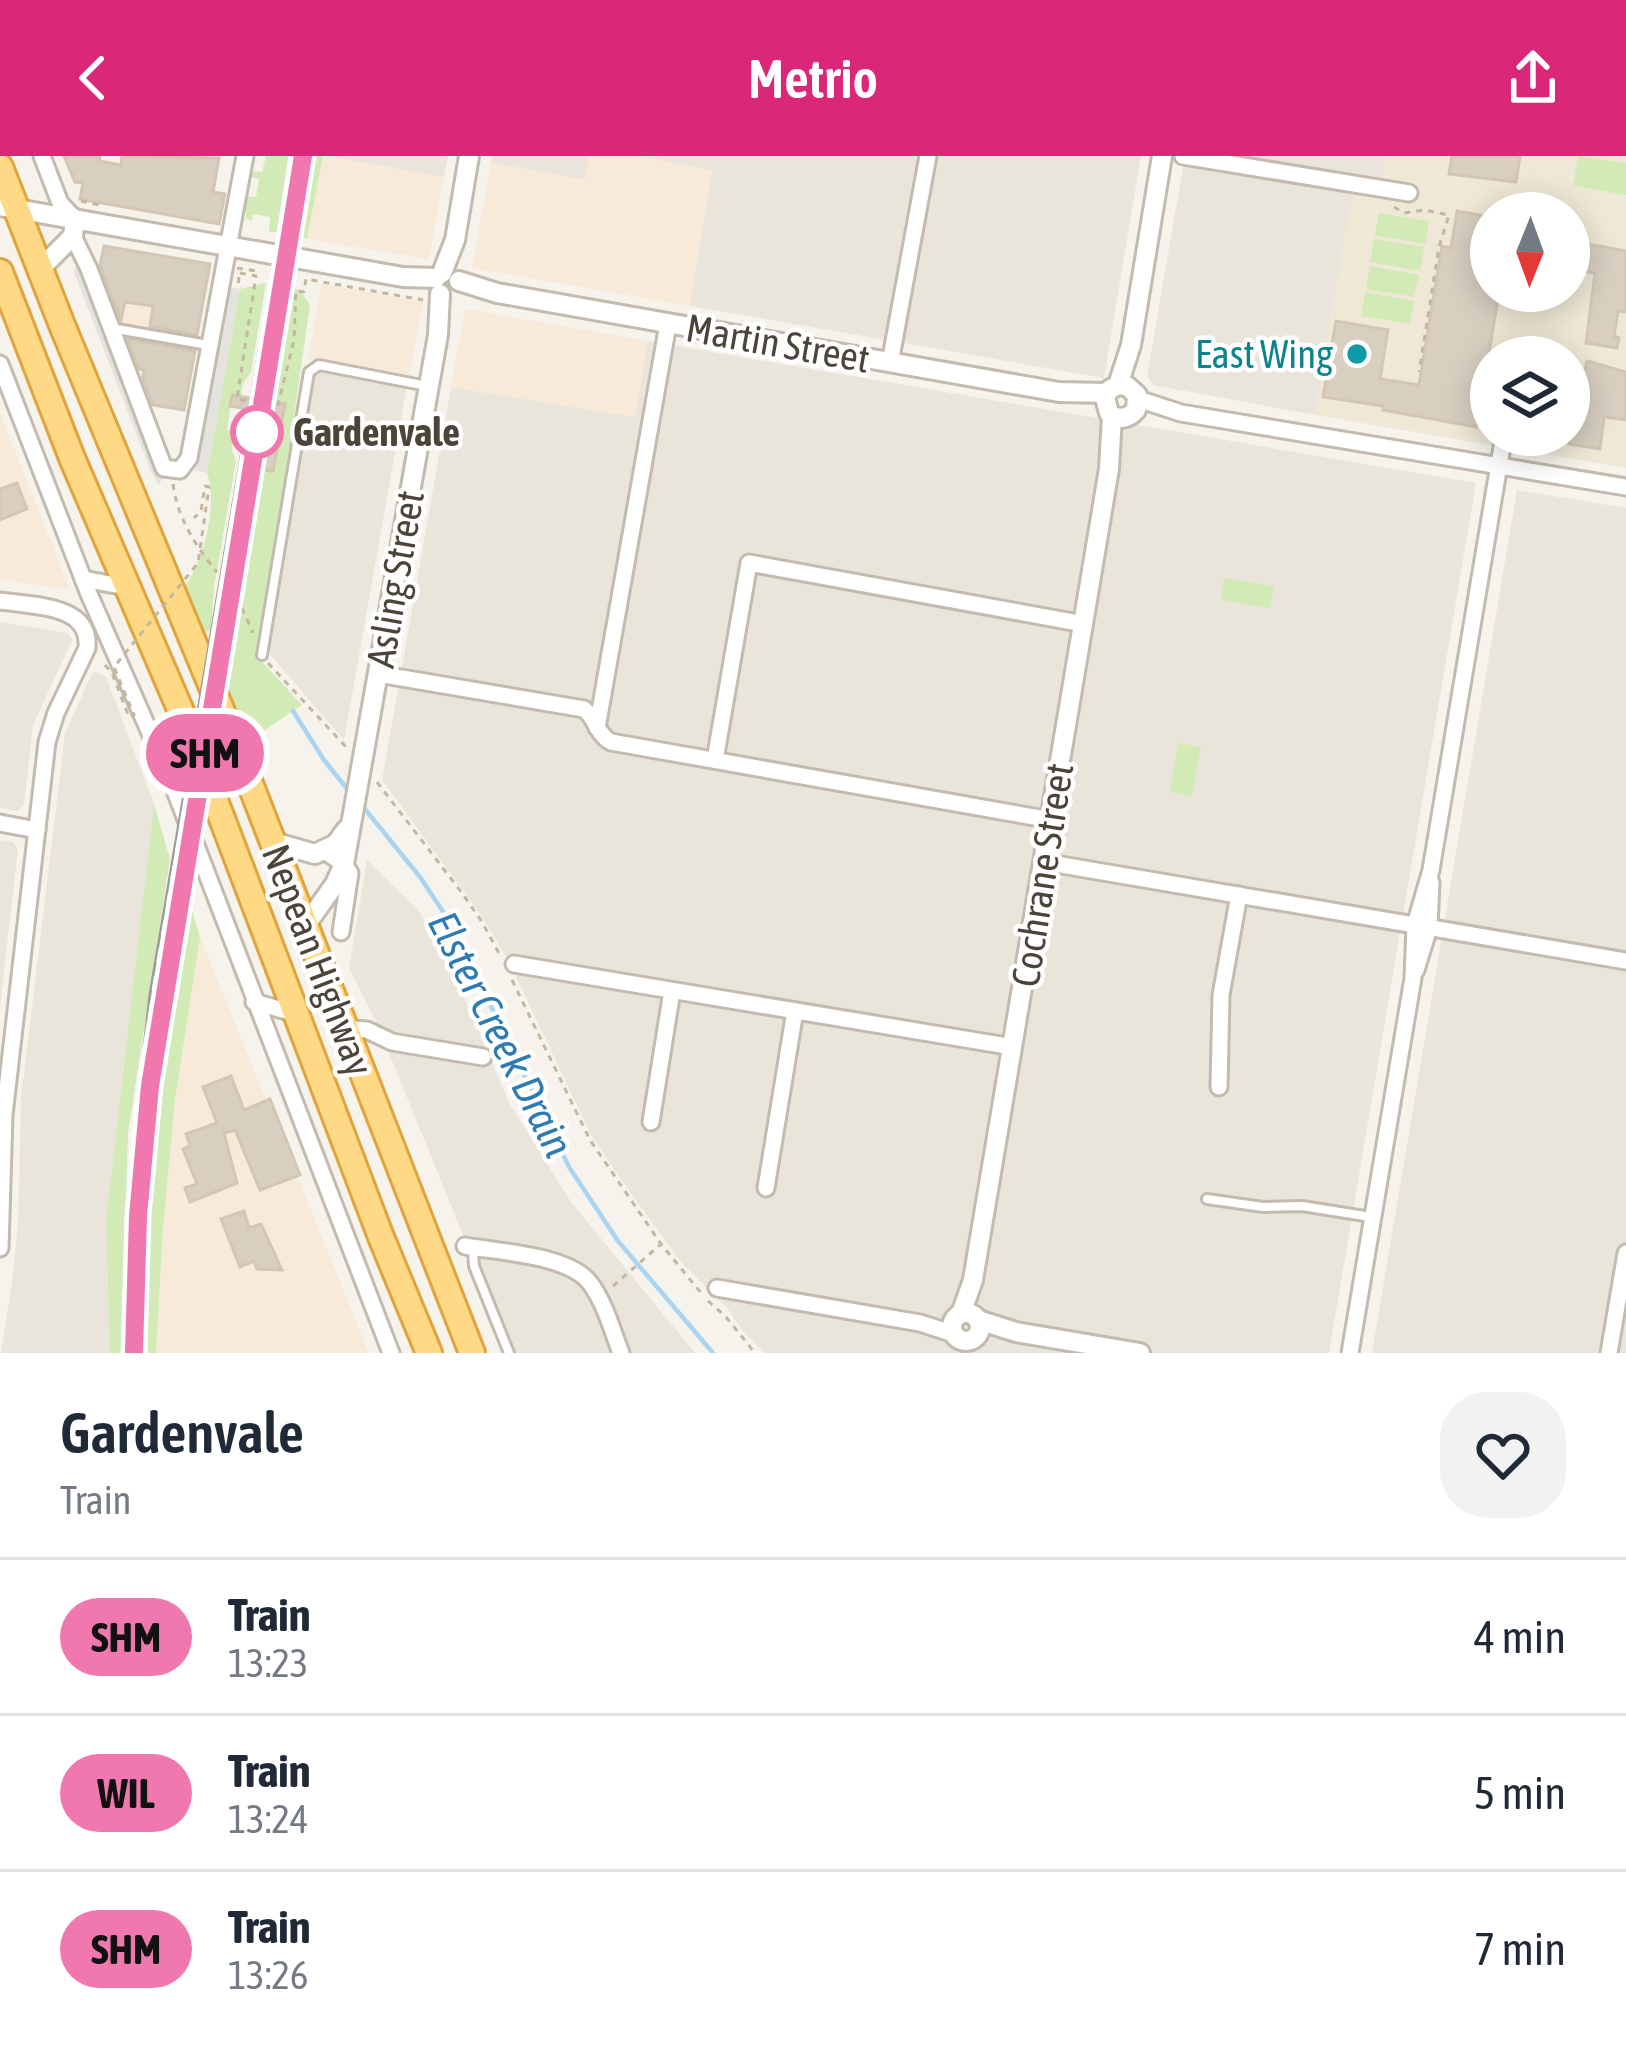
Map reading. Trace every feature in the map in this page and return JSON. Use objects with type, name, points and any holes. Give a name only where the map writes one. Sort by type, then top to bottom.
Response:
[{"type":"highway","name":"Nepean Highway","points":[[0,167],[8,208],[40,268],[221,709],[472,1353]]},
{"type":"highway","name":"Nepean Highway","points":[[1,280],[71,458],[183,716],[429,1353]]},
{"type":"highway","points":[[27,340],[62,325]]},
{"type":"highway","points":[[297,1014],[334,999]]},
{"type":"street","points":[[42,156],[164,468],[172,470],[184,467],[189,458],[210,345],[235,266],[245,156]]},
{"type":"street","name":"Asling Street","points":[[305,926],[344,864],[470,156]]},
{"type":"street","points":[[890,363],[928,156]]},
{"type":"street","name":"Cochrane Street","points":[[965,1332],[1162,156]]},
{"type":"street","points":[[1184,156],[1267,163],[1408,193]]},
{"type":"street","name":"Martin Street","points":[[8,208],[235,266],[403,277],[1626,487]]},
{"type":"street","points":[[40,268],[74,228]]},
{"type":"street","points":[[597,728],[668,324]]},
{"type":"street","points":[[0,364],[86,586],[172,783],[392,1353]]},
{"type":"street","points":[[34,452],[54,409]]},
{"type":"street","points":[[1350,1353],[1501,456]]},
{"type":"street","points":[[715,760],[749,563],[1084,624]]},
{"type":"street","points":[[86,586],[125,587]]},
{"type":"street","points":[[56,610],[71,607],[86,586]]},
{"type":"street","points":[[0,601],[56,610],[79,619],[87,640],[50,728],[6,1033],[0,1242]]},
{"type":"street","points":[[87,640],[113,646]]},
{"type":"street","points":[[378,674],[584,709],[610,742],[1051,820]]},
{"type":"street","points":[[273,842],[306,854],[324,851],[336,844],[351,823]]},
{"type":"street","points":[[0,824],[37,830]]},
{"type":"street","points":[[324,851],[344,864]]},
{"type":"street","points":[[1044,862],[1626,961]]},
{"type":"street","name":"Asling Street","points":[[341,932],[351,876],[344,864]]},
{"type":"street","points":[[1219,1087],[1221,994],[1239,895]]},
{"type":"street","points":[[509,967],[1013,1047]]},
{"type":"street","points":[[651,1122],[672,991]]},
{"type":"street","points":[[254,1003],[297,1014]]},
{"type":"street","points":[[766,1188],[795,1011]]},
{"type":"street","points":[[344,1028],[367,1030],[392,1042],[483,1057]]},
{"type":"street","points":[[355,1057],[392,1042]]},
{"type":"street","points":[[314,1157],[335,1118]]},
{"type":"street","points":[[341,1225],[381,1237]]},
{"type":"street","points":[[469,1246],[578,1271],[593,1286],[621,1353]]},
{"type":"street","points":[[1609,1353],[1626,1253]]},
{"type":"street","points":[[717,1288],[965,1332],[1016,1332],[1140,1353]]},
{"type":"lane","points":[[111,328],[210,345]]},
{"type":"lane","points":[[262,655],[309,372],[319,365],[428,386]]},
{"type":"lane","points":[[1207,1199],[1373,1217]]},
{"type":"lane","points":[[469,1246],[509,1353]]},
{"type":"path","points":[[1391,205],[1404,213],[1424,210],[1449,215],[1420,372]]},
{"type":"path","points":[[235,266],[257,271]]},
{"type":"path","points":[[235,266],[256,276],[237,399],[250,401]]},
{"type":"path","points":[[265,403],[278,405],[294,340],[296,291],[304,292],[306,279],[445,286]]},
{"type":"path","points":[[172,470],[175,500],[217,572]]},
{"type":"path","points":[[105,665],[129,717],[134,715],[115,667],[198,563],[209,487],[205,486],[201,511],[186,523]]},
{"type":"path","points":[[237,597],[262,655],[361,772],[385,790],[482,922],[509,967],[590,1140],[662,1244],[755,1353]]},
{"type":"path","points":[[617,1282],[662,1244]]},
{"type":"shaded area","points":[[323,156],[444,177],[429,259],[307,239]]},
{"type":"shaded area","points":[[324,156],[448,156],[444,177]]},
{"type":"shaded area","points":[[492,156],[589,156],[585,180],[491,163]]},
{"type":"shaded area","points":[[589,156],[636,156],[712,170],[690,306],[472,268],[491,163],[585,180]]},
{"type":"shaded area","points":[[636,156],[1141,156],[1104,378],[690,306],[712,171]]},
{"type":"shaded area","points":[[1185,156],[1387,156],[1380,198],[1353,194],[1315,415],[1153,385],[1147,376]]},
{"type":"shaded area","points":[[1387,156],[1626,156],[1626,468],[1556,456],[1590,456],[1590,336],[1470,336],[1470,441],[1315,415],[1353,193],[1379,197]]},
{"type":"shaded area","points":[[104,246],[210,264],[184,410],[148,404],[99,271]]},
{"type":"shaded area","points":[[78,262],[163,477],[159,485],[74,272]]},
{"type":"shaded area","points":[[321,284],[423,302],[409,377],[308,360]]},
{"type":"shaded area","points":[[227,287],[240,289],[207,473],[194,470]]},
{"type":"shaded area","points":[[465,309],[648,341],[635,417],[451,387]]},
{"type":"shaded area","points":[[648,341],[1476,483],[1329,1353],[765,1353],[680,1261],[619,1177],[591,1135],[508,960],[382,780],[451,387],[634,417]]},
{"type":"shaded area","points":[[320,370],[407,385],[344,740],[268,652],[314,374]]},
{"type":"shaded area","points":[[0,413],[69,587],[66,590],[0,579]]},
{"type":"shaded area","points":[[1517,490],[1626,508],[1626,1353],[1372,1353]]},
{"type":"shaded area","points":[[0,622],[68,633],[72,640],[33,725],[24,805],[17,811],[0,808]]},
{"type":"shaded area","points":[[92,673],[106,677],[154,804],[106,1221],[110,1353],[1,1353],[18,1226],[21,1098],[65,734]]},
{"type":"shaded area","points":[[0,840],[13,842],[18,849],[0,1007]]},
{"type":"shaded area","points":[[367,860],[418,910],[451,966],[509,1103],[571,1202],[695,1353],[511,1353],[378,1026],[349,968]]},
{"type":"shaded area","points":[[200,937],[369,1353],[156,1353],[175,1100]]},
{"type":"green space","points":[[266,156],[288,156],[277,232],[269,232],[270,217],[253,214],[252,220],[246,219],[245,196],[256,197],[259,179],[249,176],[250,171],[262,172]]},
{"type":"green space","points":[[309,156],[323,156],[307,239],[295,235]]},
{"type":"green space","points":[[1578,156],[1626,163],[1626,195],[1573,186]]},
{"type":"green space","points":[[1379,213],[1429,221],[1425,244],[1375,235]]},
{"type":"green space","points":[[1374,239],[1424,247],[1420,271],[1370,262]]},
{"type":"green space","points":[[1370,266],[1419,275],[1414,297],[1366,289]]},
{"type":"green space","points":[[266,283],[251,372],[241,396],[232,396],[227,430],[234,432],[236,461],[211,630],[205,633],[185,586],[207,531],[211,500],[207,473],[240,289]]},
{"type":"green space","points":[[289,287],[300,290],[310,305],[259,658],[302,705],[251,739],[223,681],[256,491],[264,470],[273,471],[285,403],[275,401],[274,377]]},
{"type":"green space","points":[[1365,292],[1414,301],[1410,324],[1361,316]]},
{"type":"green space","points":[[1224,578],[1274,586],[1270,608],[1221,600]]},
{"type":"green space","points":[[1178,743],[1201,747],[1192,796],[1170,792]]},
{"type":"green space","points":[[154,804],[170,859],[128,1134],[121,1353],[110,1353],[106,1221]]},
{"type":"green space","points":[[186,890],[200,937],[175,1100],[156,1353],[145,1353],[153,1110]]},
{"type":"building","points":[[64,156],[100,156],[99,161],[121,165],[122,156],[219,158],[213,192],[225,194],[219,224],[80,199],[83,183],[75,182]]},
{"type":"building","points":[[1452,156],[1520,156],[1516,182],[1449,174]]},
{"type":"building","points":[[1457,211],[1470,213],[1470,312],[1496,312],[1492,336],[1470,336],[1470,426],[1323,397],[1336,321],[1388,330],[1380,379],[1419,385],[1442,246],[1451,248]]},
{"type":"building","points":[[1590,245],[1626,251],[1626,312],[1618,311],[1617,348],[1590,344],[1587,336],[1595,273],[1590,272]]},
{"type":"building","points":[[104,246],[210,264],[197,335],[150,326],[153,306],[125,302],[121,320],[100,265]]},
{"type":"building","points":[[128,339],[195,351],[184,410],[153,405],[144,370],[139,369]]},
{"type":"building","points":[[1590,362],[1626,372],[1626,420],[1604,417],[1600,449],[1590,447]]},
{"type":"building","points":[[232,395],[285,404],[273,471],[263,470],[268,436],[261,435],[265,412],[230,406]]},
{"type":"building","points":[[17,483],[27,509],[0,520],[0,489]]},
{"type":"building","points":[[231,1076],[244,1110],[270,1099],[300,1175],[260,1190],[235,1130],[224,1133],[237,1183],[190,1202],[185,1188],[197,1184],[183,1149],[190,1146],[186,1134],[217,1123],[203,1087]]},
{"type":"building","points":[[244,1211],[249,1228],[261,1224],[282,1270],[257,1269],[254,1261],[240,1267],[221,1219]]},
{"type":"waterway","name":"Elster Creek Drain","points":[[293,711],[348,790]]},
{"type":"waterway","name":"Elster Creek Drain","points":[[360,803],[450,922],[569,1167],[618,1241],[713,1353]]},
{"type":"railway","points":[[126,1353],[134,1165],[153,995],[295,156]]},
{"type":"train","name":"SHM","points":[[134,1353],[138,1216],[150,1086],[303,156]]},
{"type":"place","name":"East Wing","points":[[1357,354]]},
{"type":"place","name":"Gardenvale","points":[[257,432]]}]
